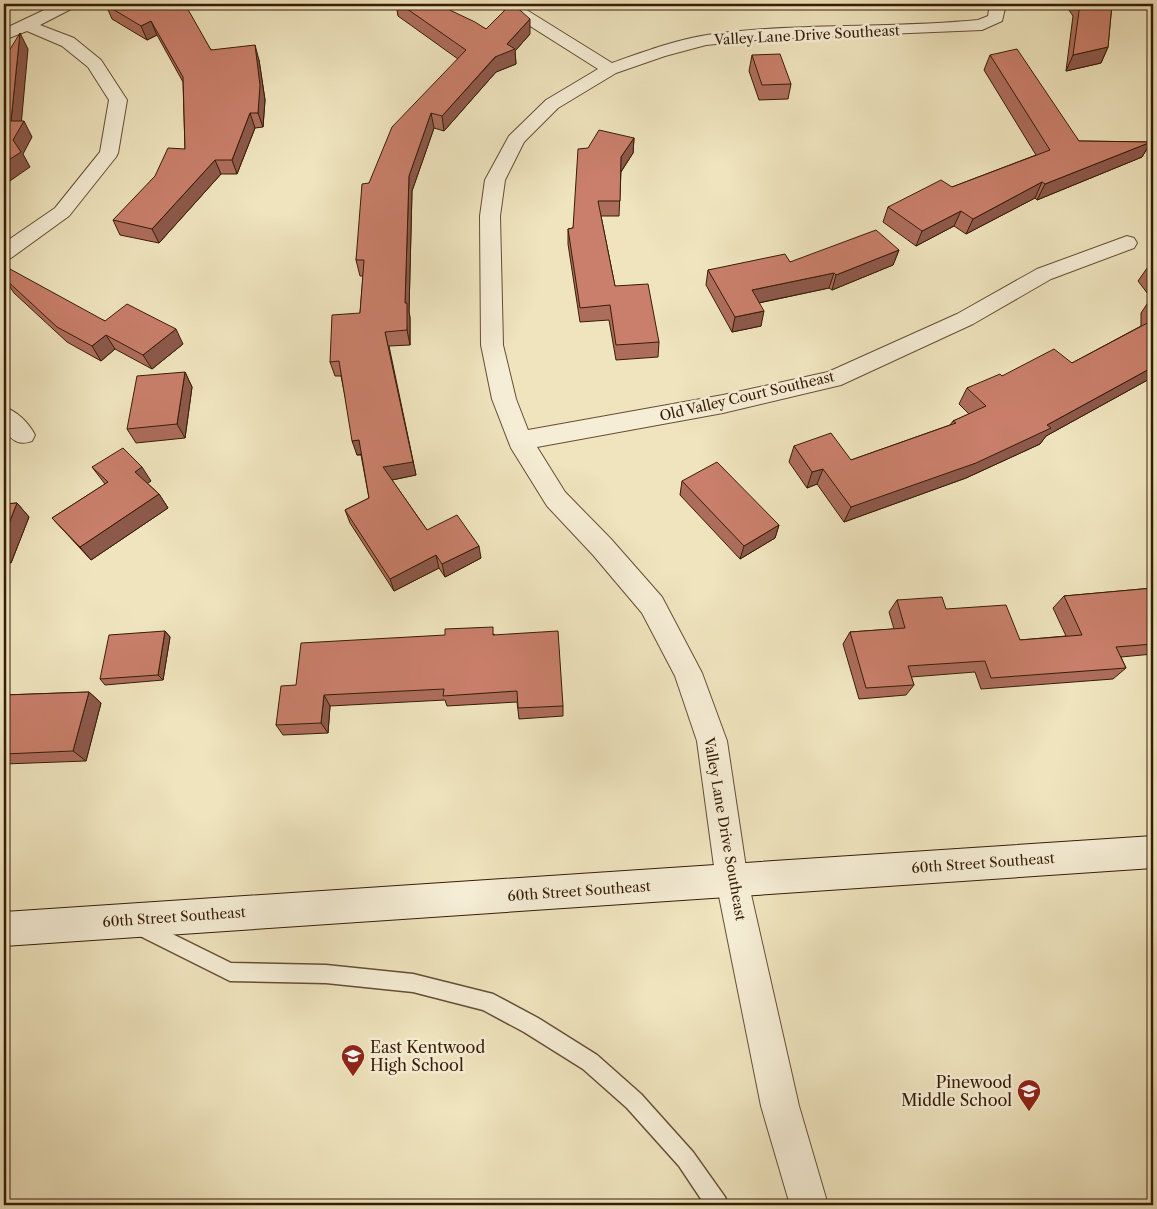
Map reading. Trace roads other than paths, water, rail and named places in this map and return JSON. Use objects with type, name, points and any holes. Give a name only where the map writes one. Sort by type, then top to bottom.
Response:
[{"type":"street","points":[[4,34],[28,25],[69,4]]},
{"type":"street","points":[[506,4],[610,69]]},
{"type":"street","name":"Valley Lane Drive Southeast","points":[[808,1205],[780,1106],[732,881],[712,741],[688,673],[652,605],[602,547],[556,499],[520,441],[504,399],[492,345],[490,216],[496,180],[516,140],[552,104],[610,69],[659,52],[706,40],[767,34],[982,25],[996,18],[998,4]]},
{"type":"street","points":[[4,253],[62,212],[109,153],[118,100],[95,64],[68,42],[28,25]]},
{"type":"street","name":"Old Valley Court Southeast","points":[[520,441],[722,404],[833,379],[964,319],[1044,274],[1127,243]]},
{"type":"street","points":[[4,416],[23,434]]},
{"type":"street","name":"60th Street Southeast","points":[[4,929],[1153,852]]},
{"type":"lane","points":[[128,920],[230,972],[326,974],[413,983],[486,1001],[546,1034],[590,1062],[634,1101],[686,1159],[717,1205]]},
{"type":"place","name":"East Kentwood High School","points":[[353,1077]]},
{"type":"place","name":"Pinewood Middle School","points":[[1029,1112]]}]
